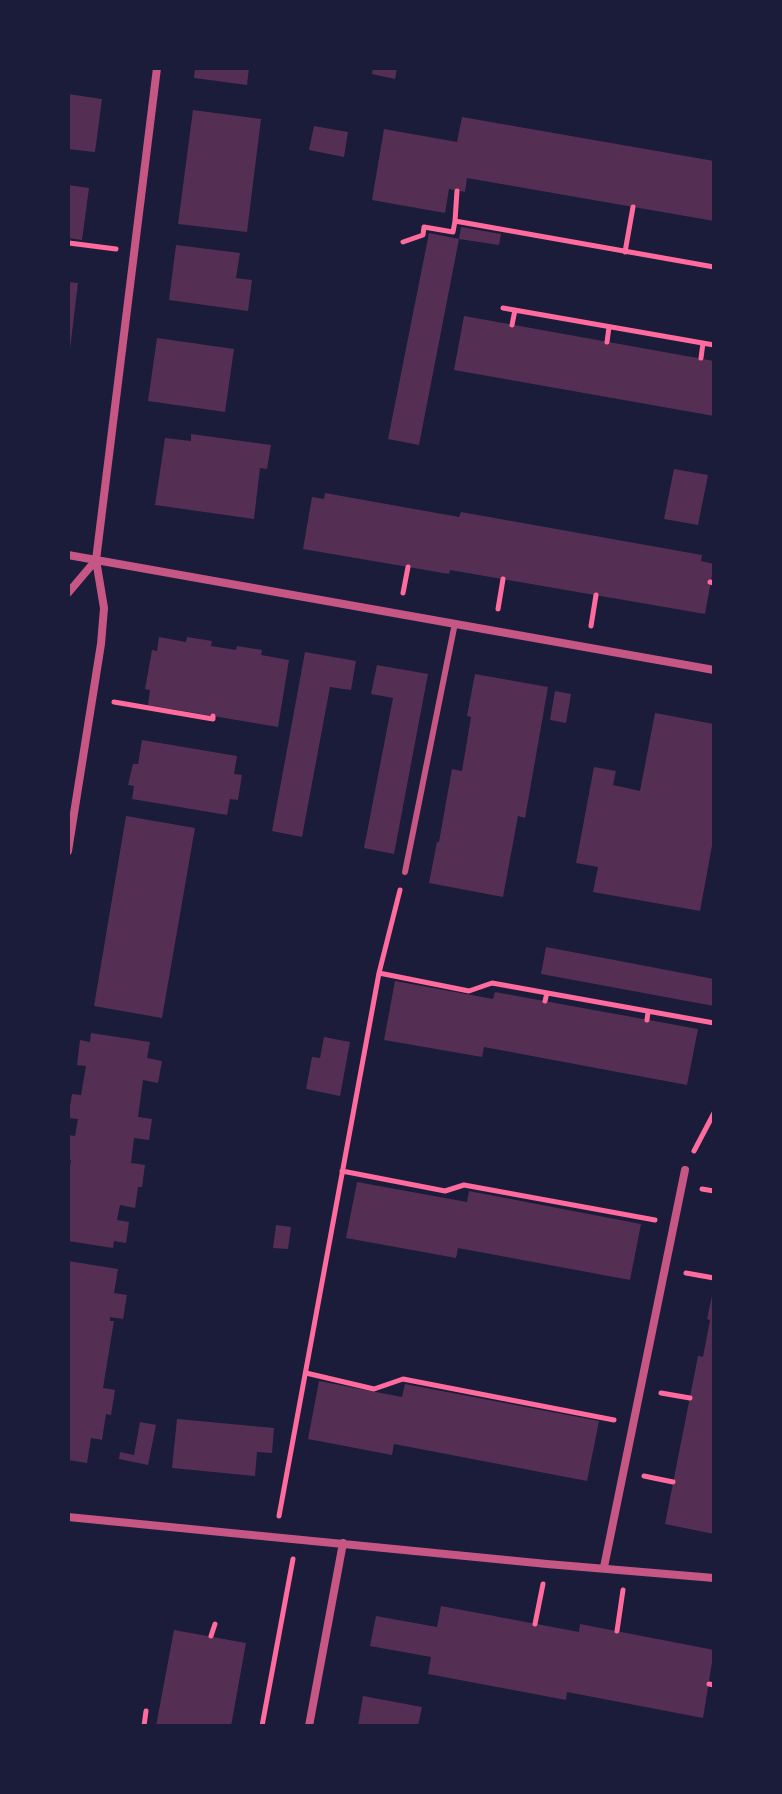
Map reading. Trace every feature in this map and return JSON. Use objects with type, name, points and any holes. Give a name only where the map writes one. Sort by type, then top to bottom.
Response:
[{"type":"street","points":[[68,851],[101,644],[104,608],[96,560],[157,68]]},
{"type":"street","points":[[68,555],[714,670]]},
{"type":"street","points":[[68,593],[96,560]]},
{"type":"street","points":[[604,1567],[685,1170]]},
{"type":"street","points":[[68,1517],[714,1578]]},
{"type":"street","points":[[309,1726],[343,1543]]},
{"type":"lane","points":[[405,872],[455,623]]},
{"type":"path","points":[[403,242],[423,235],[424,227],[453,232],[457,191]]},
{"type":"path","points":[[625,252],[633,207]]},
{"type":"path","points":[[455,221],[714,267]]},
{"type":"path","points":[[69,243],[134,251]]},
{"type":"path","points":[[503,308],[714,345]]},
{"type":"path","points":[[512,325],[515,310]]},
{"type":"path","points":[[607,342],[609,327]]},
{"type":"path","points":[[701,358],[703,343]]},
{"type":"path","points":[[494,630],[503,579]]},
{"type":"path","points":[[587,647],[596,595]]},
{"type":"path","points":[[93,698],[213,719],[213,716]]},
{"type":"path","points":[[276,1537],[379,973],[405,872]]},
{"type":"path","points":[[379,973],[469,991],[492,983],[714,1023]]},
{"type":"path","points":[[545,1001],[547,993]]},
{"type":"path","points":[[647,1020],[648,1012]]},
{"type":"path","points":[[685,1170],[714,1113]]},
{"type":"path","points":[[342,1171],[445,1191],[464,1185],[598,1213],[674,1224]]},
{"type":"path","points":[[411,1192],[413,1184]]},
{"type":"path","points":[[665,1269],[714,1278]]},
{"type":"path","points":[[306,1373],[374,1389],[403,1379],[634,1424]]},
{"type":"path","points":[[640,1389],[690,1398]]},
{"type":"path","points":[[624,1472],[673,1482]]},
{"type":"path","points":[[262,1726],[297,1538]]},
{"type":"path","points":[[535,1624],[547,1564]]},
{"type":"path","points":[[617,1631],[626,1569]]},
{"type":"path","points":[[211,1636],[215,1624]]},
{"type":"path","points":[[144,1726],[146,1711]]},
{"type":"building","points":[[195,68],[249,68],[247,85],[194,78]]},
{"type":"building","points":[[373,68],[397,68],[395,79],[372,74]]},
{"type":"building","points":[[68,94],[102,99],[95,152],[68,149]]},
{"type":"building","points":[[193,110],[261,119],[247,232],[178,224]]},
{"type":"building","points":[[462,117],[714,161],[714,221],[467,178],[465,192],[449,189],[445,213],[372,200],[384,129],[457,142]]},
{"type":"building","points":[[314,126],[348,132],[344,157],[309,150]]},
{"type":"building","points":[[68,185],[89,188],[82,240],[68,238]]},
{"type":"building","points":[[461,227],[501,234],[499,245],[459,239]]},
{"type":"building","points":[[429,233],[459,239],[419,445],[388,439]]},
{"type":"building","points":[[176,245],[240,253],[236,278],[252,280],[248,311],[169,300]]},
{"type":"building","points":[[68,282],[78,283],[70,349],[68,349]]},
{"type":"building","points":[[464,316],[714,361],[714,416],[454,370]]},
{"type":"building","points":[[157,338],[234,349],[225,412],[148,401]]},
{"type":"building","points":[[191,434],[271,445],[267,469],[260,468],[254,519],[155,505],[165,438],[191,441]]},
{"type":"building","points":[[674,469],[708,475],[698,525],[664,519]]},
{"type":"building","points":[[325,493],[459,517],[461,512],[702,555],[701,561],[714,564],[705,614],[450,570],[449,574],[303,549],[312,497],[324,499]]},
{"type":"building","points":[[159,637],[186,642],[187,637],[212,641],[211,646],[262,650],[261,655],[289,660],[278,727],[148,705],[150,690],[145,689],[152,650],[157,651]]},
{"type":"building","points":[[305,652],[356,661],[351,690],[330,687],[302,837],[272,831]]},
{"type":"building","points":[[377,665],[428,674],[394,854],[364,848],[393,698],[371,694]]},
{"type":"building","points":[[475,674],[548,687],[525,818],[518,816],[503,897],[429,883],[452,769],[462,771]]},
{"type":"building","points":[[555,691],[571,694],[566,723],[550,720]]},
{"type":"building","points":[[655,713],[714,724],[714,835],[700,911],[593,892],[598,867],[576,863],[594,767],[616,771],[613,785],[640,791]]},
{"type":"building","points":[[142,740],[237,756],[234,774],[242,775],[238,800],[230,799],[227,815],[132,799],[134,786],[128,785],[133,764],[138,764]]},
{"type":"building","points":[[126,816],[195,828],[162,1018],[94,1006]]},
{"type":"building","points":[[546,947],[714,979],[714,1006],[541,974]]},
{"type":"building","points":[[395,981],[493,999],[495,992],[698,1029],[687,1085],[484,1047],[482,1057],[384,1040]]},
{"type":"building","points":[[91,1033],[150,1042],[147,1058],[162,1061],[158,1083],[143,1080],[138,1117],[152,1119],[149,1140],[134,1138],[131,1163],[145,1165],[142,1187],[138,1187],[135,1208],[120,1205],[117,1220],[129,1222],[126,1243],[114,1241],[113,1248],[68,1241],[71,1160],[68,1160],[68,1135],[75,1136],[78,1119],[68,1118],[72,1094],[81,1095],[86,1066],[77,1065],[80,1040],[90,1042]]},
{"type":"building","points":[[324,1037],[350,1042],[340,1096],[306,1089],[312,1057],[320,1058]]},
{"type":"building","points":[[357,1182],[467,1202],[469,1191],[641,1224],[630,1280],[458,1248],[456,1258],[346,1238]]},
{"type":"building","points":[[276,1225],[291,1227],[288,1249],[273,1248]]},
{"type":"building","points":[[68,1261],[118,1269],[114,1293],[127,1295],[123,1319],[110,1317],[110,1321],[114,1321],[103,1388],[115,1390],[111,1415],[106,1414],[102,1440],[91,1438],[87,1463],[68,1460]]},
{"type":"building","points":[[713,1291],[714,1534],[665,1524],[698,1356],[703,1357]]},
{"type":"building","points":[[319,1381],[402,1397],[405,1384],[599,1421],[587,1481],[394,1444],[392,1455],[308,1439]]},
{"type":"building","points":[[177,1419],[274,1428],[272,1453],[257,1452],[255,1476],[172,1468]]},
{"type":"building","points":[[140,1422],[156,1425],[148,1465],[119,1459],[120,1452],[134,1455]]},
{"type":"building","points":[[441,1606],[579,1632],[580,1624],[714,1650],[703,1718],[567,1692],[566,1700],[428,1674],[431,1657],[370,1646],[376,1616],[437,1627]]},
{"type":"building","points":[[174,1630],[246,1643],[231,1726],[156,1726]]},
{"type":"building","points":[[363,1696],[422,1707],[418,1726],[358,1726]]}]
